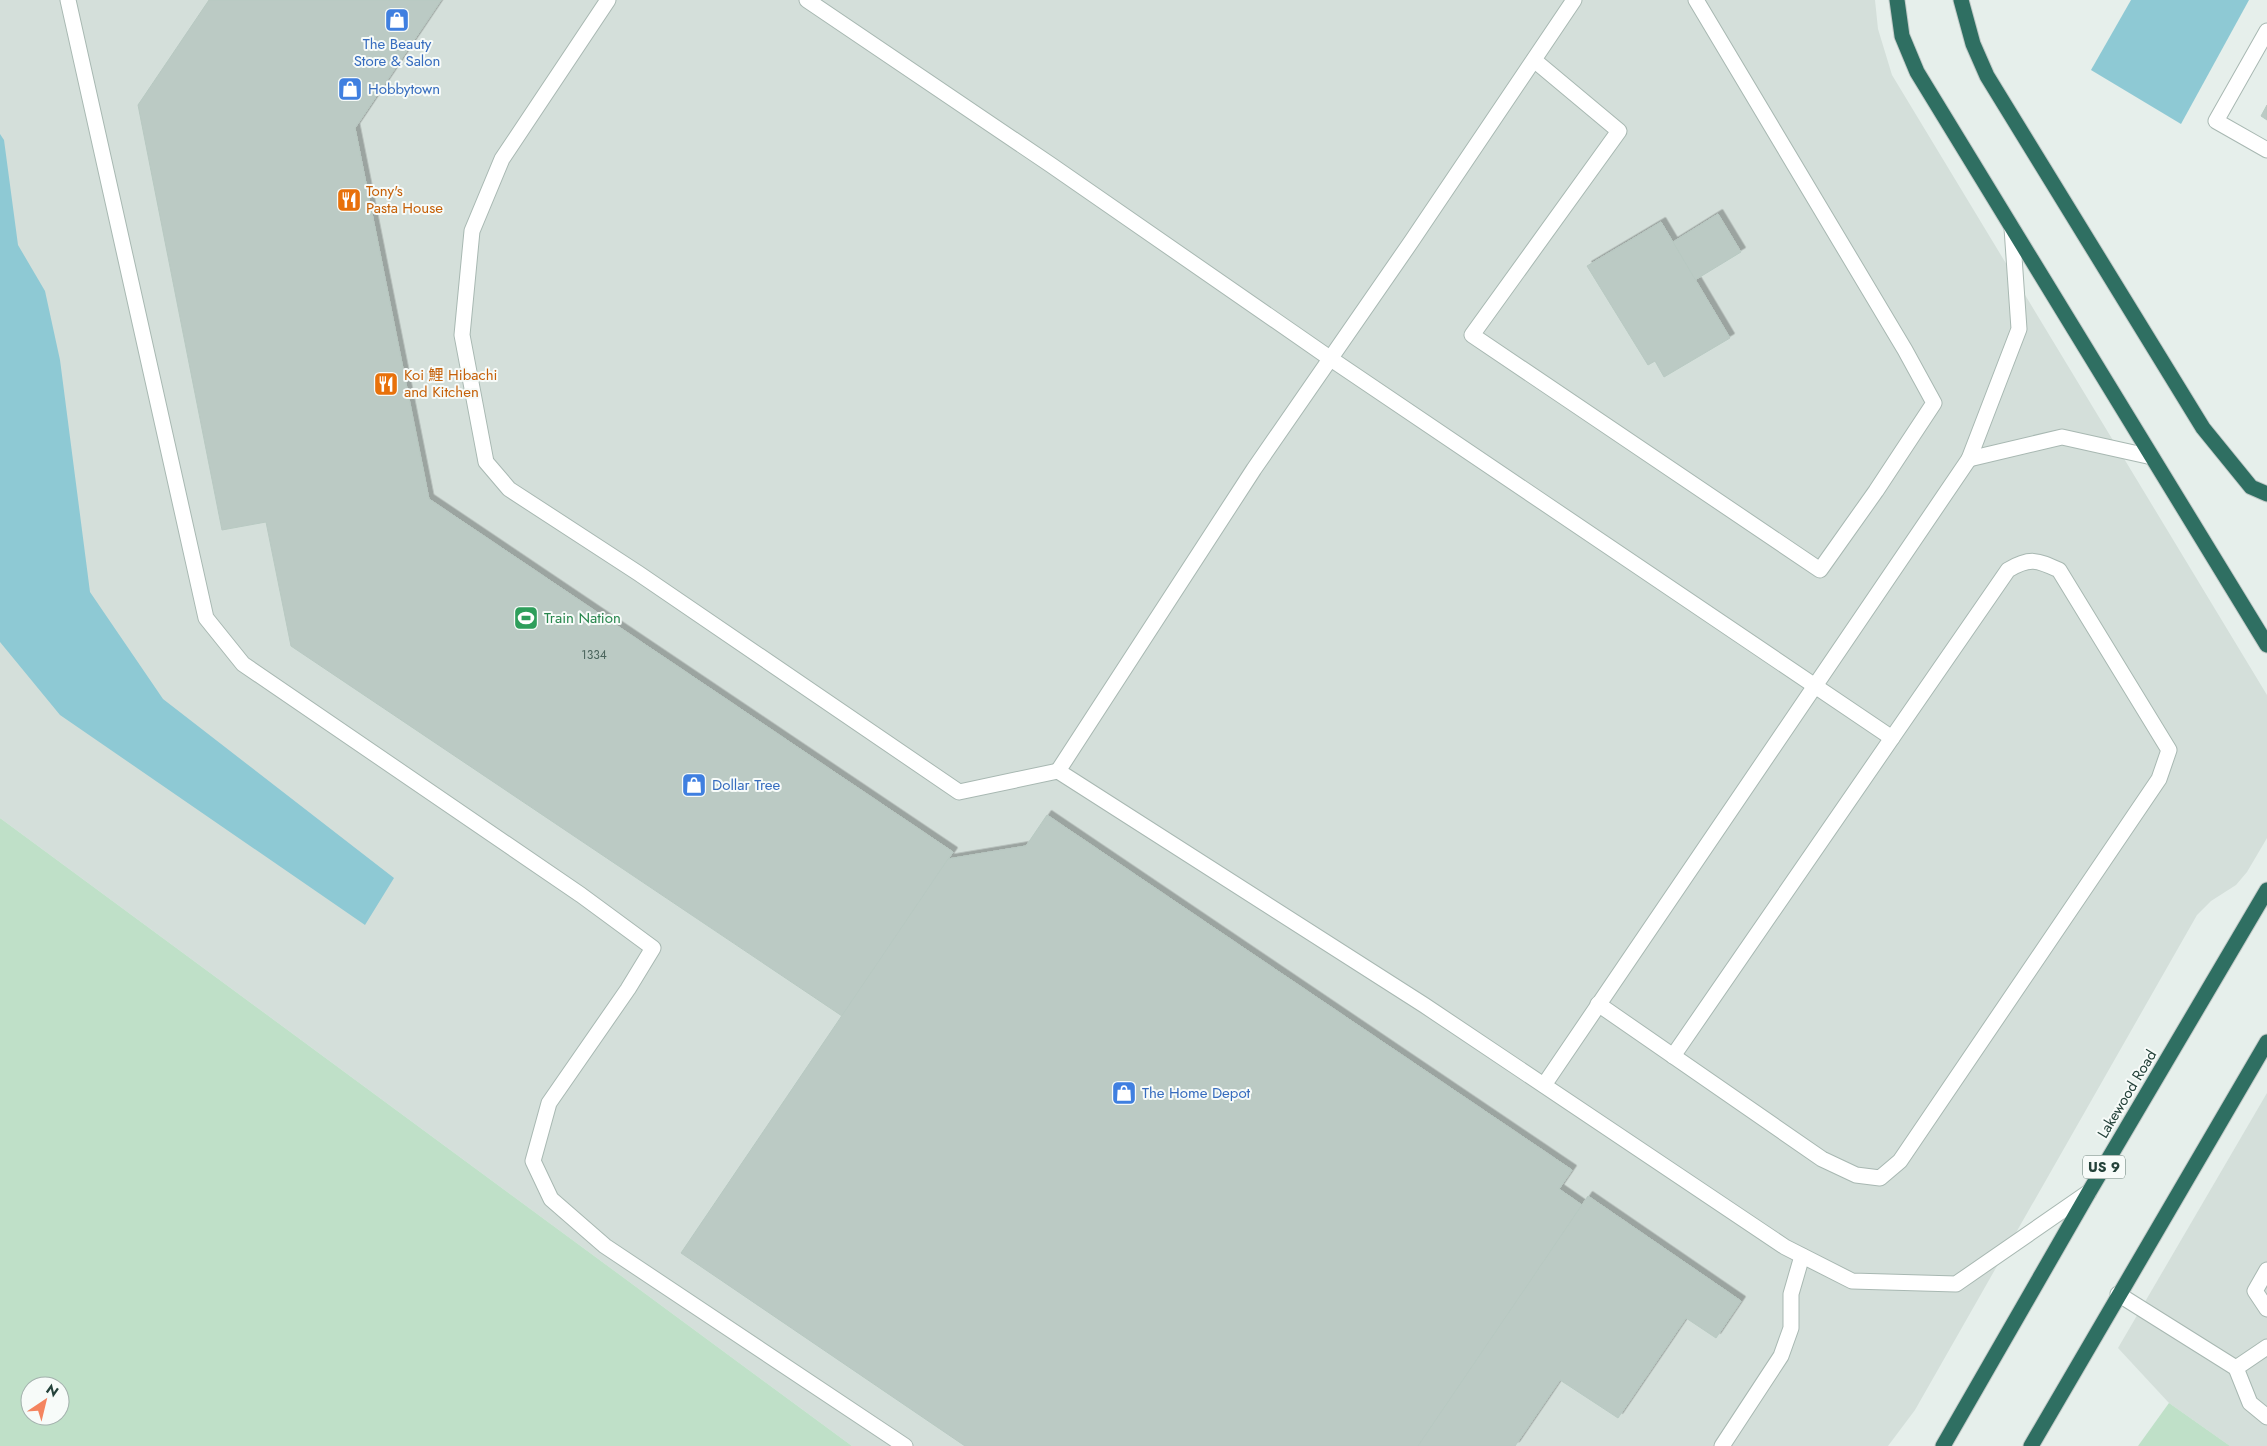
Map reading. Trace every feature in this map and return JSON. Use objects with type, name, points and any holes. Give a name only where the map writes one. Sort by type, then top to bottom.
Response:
[{"type":"highway","points":[[1897,0],[1902,36],[1917,72],[2267,645]]},
{"type":"highway","points":[[1961,0],[1973,44],[1987,76],[2202,428],[2251,487],[2267,494]]},
{"type":"highway","name":"Lakewood Road","points":[[1943,1446],[2089,1192],[2267,890]]},
{"type":"highway","points":[[2031,1446],[2118,1294],[2267,1042]]},
{"type":"lane","points":[[68,0],[206,618],[243,664],[581,895],[652,948],[628,989],[549,1103],[533,1161],[551,1199],[605,1246],[906,1446]]},
{"type":"lane","points":[[608,0],[502,159],[472,230],[462,335],[486,462],[509,489],[638,573],[960,792],[1058,771],[1424,1005],[1802,1256],[1852,1281],[1956,1284],[2089,1192]]},
{"type":"lane","points":[[807,0],[1051,165],[1331,359],[1892,738]]},
{"type":"lane","points":[[1058,771],[1254,469],[1331,359],[1574,0]]},
{"type":"lane","points":[[1534,60],[1619,131],[1472,335],[1820,570],[1876,491],[1934,403],[1906,350],[1696,0]]},
{"type":"lane","points":[[2267,31],[2216,121],[2267,150]]},
{"type":"lane","points":[[1544,1085],[1969,459],[2018,329],[2012,228]]},
{"type":"lane","points":[[1969,459],[2062,437],[2152,457]]},
{"type":"lane","points":[[1598,1004],[1673,1056],[1822,1159],[1856,1175],[1880,1178],[1900,1161],[2159,779],[2170,750],[2059,570],[2038,560],[2021,562],[2008,570],[1673,1056]]},
{"type":"lane","points":[[1722,1446],[1781,1356],[1791,1328],[1791,1294],[1802,1256]]},
{"type":"lane","points":[[2267,1270],[2255,1291],[2267,1309]]},
{"type":"lane","points":[[2118,1294],[2236,1368],[2250,1403],[2267,1417]]},
{"type":"lane","points":[[2236,1368],[2267,1347]]},
{"type":"shaded area","points":[[0,0],[1875,0],[1878,29],[1892,75],[2267,695],[2267,838],[2247,872],[2236,885],[2211,901],[2197,915],[1915,1410],[1888,1446],[852,1446],[0,818]]},
{"type":"shaded area","points":[[2267,1093],[2267,1446],[2230,1446],[2169,1403],[2118,1348]]},
{"type":"green space","points":[[0,818],[852,1446],[0,1446]]},
{"type":"green space","points":[[2169,1403],[2230,1446],[2138,1446]]},
{"type":"water","points":[[2131,0],[2249,0],[2181,124],[2091,70]]},
{"type":"water","points":[[0,134],[4,140],[18,245],[45,291],[60,360],[90,592],[163,699],[394,878],[365,925],[60,715],[0,642]]},
{"type":"building","points":[[209,0],[441,0],[355,128],[429,499],[953,852],[842,1016],[291,646],[266,522],[222,530],[138,105]]},
{"type":"building","points":[[2267,105],[2267,120],[2261,116]]},
{"type":"building","points":[[1718,214],[1741,252],[1695,280],[1673,242]]},
{"type":"building","points":[[1661,222],[1730,338],[1664,377],[1655,361],[1648,365],[1587,266]]},
{"type":"building","name":"The Home Depot","points":[[1047,815],[1572,1170],[1559,1189],[1582,1205],[1418,1446],[965,1446],[681,1253],[948,859],[1026,846]]},
{"type":"building","points":[[1588,1196],[1741,1301],[1716,1338],[1686,1318],[1618,1418],[1560,1380],[1515,1446],[1418,1446]]},
{"type":"place","name":"The Beauty Store & Salon","points":[[397,20]]},
{"type":"place","name":"Hobbytown","points":[[350,89]]},
{"type":"place","name":"Tony's Pasta House","points":[[349,200]]},
{"type":"place","name":"Koi 鯉 Hibachi and Kitchen","points":[[386,384]]},
{"type":"place","name":"Train Nation","points":[[526,618]]},
{"type":"place","name":"Dollar Tree","points":[[694,785]]},
{"type":"place","name":"The Home Depot","points":[[1124,1093]]}]
